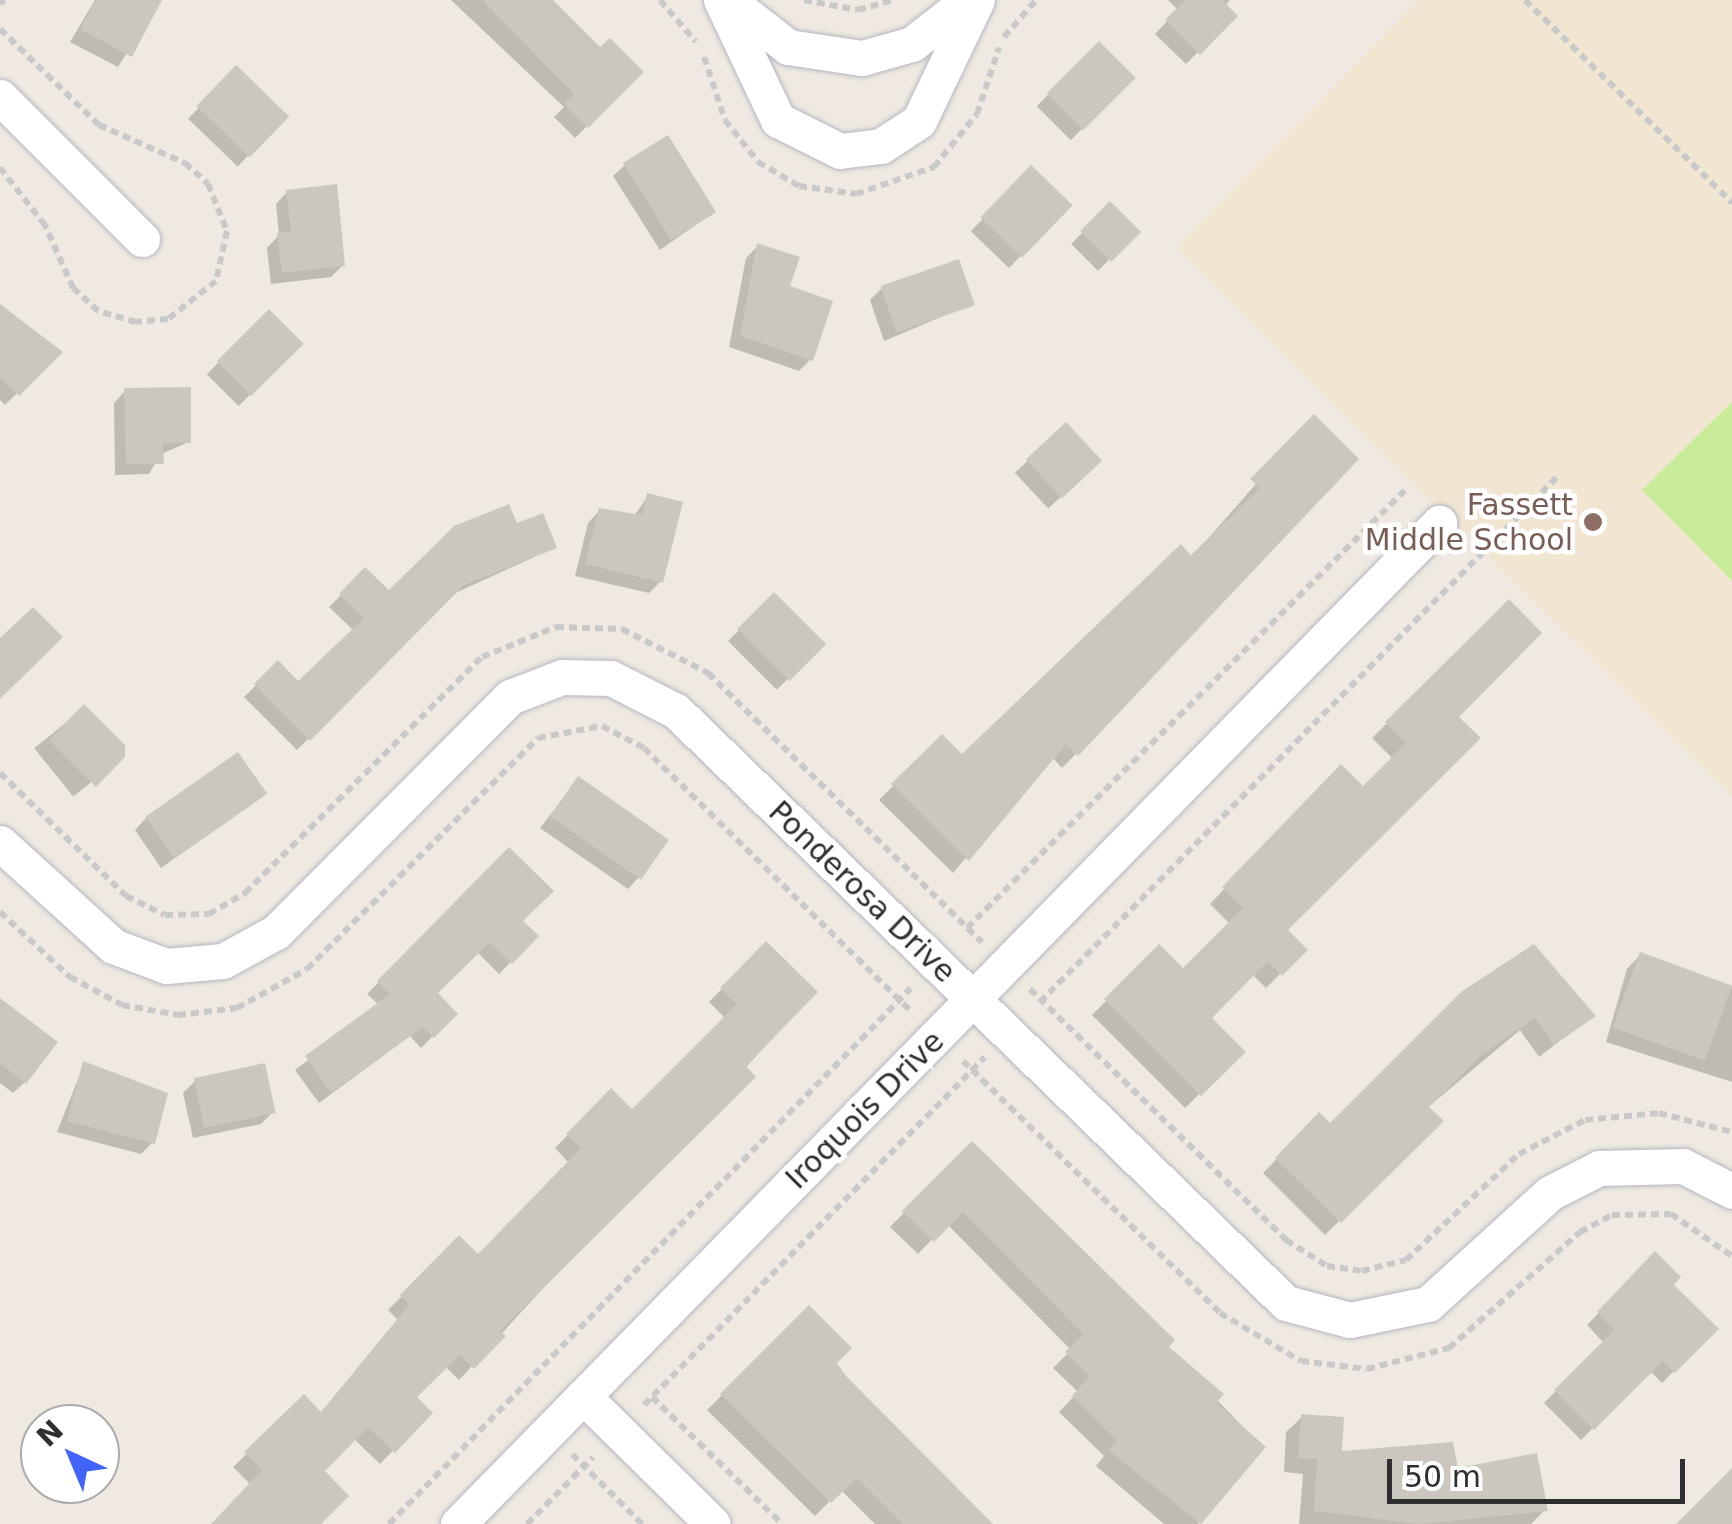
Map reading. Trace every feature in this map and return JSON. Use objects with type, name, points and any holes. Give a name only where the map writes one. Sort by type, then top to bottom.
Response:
[{"type":"street","points":[[721,0],[778,120],[840,151],[881,146],[920,121],[976,0]]},
{"type":"street","points":[[730,0],[788,47],[850,58],[912,44],[967,0]]},
{"type":"street","points":[[0,97],[142,239]]},
{"type":"street","name":"Iroquois Drive","points":[[458,1524],[1439,523]]},
{"type":"street","name":"Ponderosa Drive","points":[[0,843],[113,946],[166,966],[223,961],[276,932],[510,697],[562,677],[611,678],[676,710],[1265,1288],[1332,1318],[1398,1316],[1443,1296],[1550,1194],[1599,1168],[1683,1166],[1732,1191]]},
{"type":"street","points":[[583,1396],[713,1524]]},
{"type":"path","points":[[804,0],[840,10],[892,0]]},
{"type":"path","points":[[1026,11],[1036,0]]},
{"type":"path","points":[[1525,0],[1732,203]]},
{"type":"path","points":[[782,1524],[652,1397],[1558,477]]},
{"type":"path","points":[[389,1524],[933,962],[1405,490]]},
{"type":"path","points":[[0,912],[40,952]]},
{"type":"path","points":[[527,1524],[584,1466]]},
{"type":"shaded area","name":"Fassett Middle School","points":[[1419,0],[1732,0],[1732,797],[1175,248]]},
{"type":"green space","points":[[1732,402],[1732,581],[1642,490]]},
{"type":"building","points":[[96,0],[162,0],[132,57],[80,29]]},
{"type":"building","points":[[482,0],[553,0],[600,47],[610,38],[644,72],[588,128],[564,104],[574,94]]},
{"type":"building","points":[[1185,0],[1222,0],[1238,16],[1200,55],[1165,20]]},
{"type":"building","points":[[1099,41],[1136,78],[1083,130],[1047,93]]},
{"type":"building","points":[[236,65],[289,116],[250,157],[196,106]]},
{"type":"building","points":[[668,135],[716,212],[671,240],[623,163]]},
{"type":"building","points":[[1031,165],[1073,205],[1022,258],[980,218]]},
{"type":"building","points":[[337,184],[345,266],[282,273],[277,233],[291,232],[286,190]]},
{"type":"building","points":[[1110,201],[1141,232],[1111,262],[1080,231]]},
{"type":"building","points":[[757,243],[800,257],[790,286],[833,301],[813,361],[740,336]]},
{"type":"building","points":[[959,259],[975,305],[896,332],[881,286]]},
{"type":"building","points":[[0,304],[63,352],[19,396],[0,377]]},
{"type":"building","points":[[269,309],[304,344],[251,396],[217,361]]},
{"type":"building","points":[[191,387],[191,443],[163,443],[164,464],[126,464],[124,388]]},
{"type":"building","points":[[1314,414],[1359,459],[1078,756],[1066,744],[969,861],[891,784],[942,734],[962,754],[1181,544],[1191,555],[1260,488],[1250,479]]},
{"type":"building","points":[[1066,422],[1102,461],[1062,498],[1026,460]]},
{"type":"building","points":[[647,493],[683,502],[663,583],[585,564],[599,508],[642,515]]},
{"type":"building","points":[[509,504],[517,523],[543,513],[557,548],[464,585],[310,741],[254,684],[278,660],[298,681],[364,618],[339,594],[365,567],[389,590],[454,526]]},
{"type":"building","points":[[774,592],[826,644],[790,681],[737,629]]},
{"type":"building","points":[[1509,599],[1542,633],[1459,717],[1481,738],[1288,930],[1308,950],[1282,976],[1268,961],[1212,1018],[1246,1052],[1201,1096],[1104,999],[1159,944],[1183,968],[1243,908],[1222,887],[1341,764],[1363,786],[1406,743],[1385,722]]},
{"type":"building","points":[[33,607],[63,637],[0,699],[0,638]]},
{"type":"building","points":[[84,704],[125,745],[125,757],[96,787],[49,740]]},
{"type":"building","points":[[238,752],[267,794],[175,859],[145,817]]},
{"type":"building","points":[[578,776],[669,840],[641,880],[550,816]]},
{"type":"building","points":[[509,847],[554,891],[523,921],[539,936],[512,964],[490,942],[438,993],[458,1014],[434,1038],[423,1027],[331,1093],[305,1056],[390,994],[377,981]]},
{"type":"building","points":[[766,941],[818,992],[746,1066],[756,1077],[500,1331],[506,1336],[474,1369],[460,1355],[417,1397],[433,1413],[395,1453],[368,1427],[325,1471],[349,1496],[321,1524],[211,1524],[262,1470],[244,1452],[304,1394],[321,1412],[409,1305],[400,1295],[459,1235],[478,1254],[581,1148],[566,1134],[611,1088],[632,1109],[737,1004],[720,988]]},
{"type":"building","points":[[1534,944],[1596,1016],[1554,1045],[1535,1018],[1483,1054],[1429,1107],[1444,1121],[1341,1223],[1275,1158],[1319,1112],[1330,1123],[1461,992]]},
{"type":"building","points":[[1640,952],[1732,985],[1705,1061],[1613,1027]]},
{"type":"building","points":[[0,998],[58,1042],[26,1084],[0,1063]]},
{"type":"building","points":[[83,1061],[168,1093],[155,1144],[67,1121]]},
{"type":"building","points":[[265,1063],[276,1113],[204,1128],[194,1078]]},
{"type":"building","points":[[972,1141],[1175,1340],[1169,1347],[1224,1394],[1216,1403],[1266,1447],[1201,1524],[1108,1450],[1117,1440],[1072,1396],[1090,1376],[1065,1352],[1083,1334],[963,1212],[934,1242],[902,1211]]},
{"type":"building","points":[[1655,1251],[1681,1277],[1674,1285],[1719,1329],[1675,1373],[1663,1361],[1594,1430],[1554,1390],[1614,1330],[1597,1312]]},
{"type":"building","points":[[809,1305],[852,1348],[837,1363],[846,1376],[993,1524],[903,1524],[857,1478],[831,1503],[720,1394]]},
{"type":"building","points":[[1301,1414],[1344,1417],[1342,1451],[1453,1442],[1458,1468],[1537,1453],[1548,1511],[1418,1524],[1314,1511],[1317,1459],[1298,1458]]},
{"type":"building","points":[[1732,1468],[1732,1524],[1676,1524]]},
{"type":"place","name":"Fassett Middle School","points":[[1593,522]]}]
